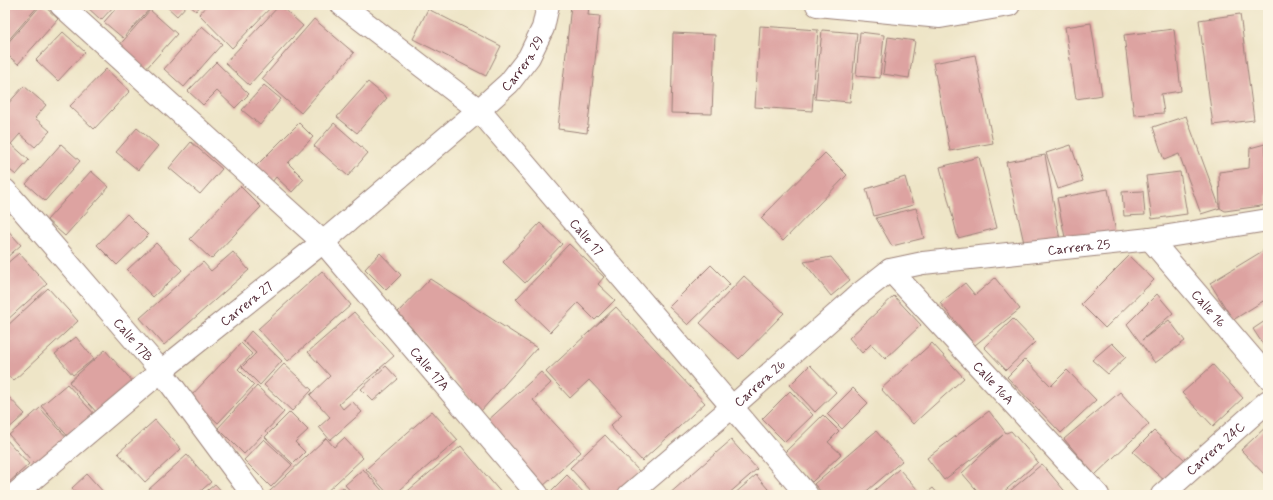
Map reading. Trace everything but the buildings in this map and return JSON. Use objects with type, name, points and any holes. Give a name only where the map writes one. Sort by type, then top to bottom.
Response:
[{"type":"street","name":"Calle 17A","points":[[61,5],[323,242],[538,495]]},
{"type":"street","name":"Calle 17","points":[[342,5],[479,110],[807,495]]},
{"type":"street","name":"Carrera 29","points":[[479,110],[509,83],[528,57],[543,28],[548,5]]},
{"type":"street","points":[[817,5],[940,17],[1009,5]]},
{"type":"street","name":"Carrera 27","points":[[14,495],[161,372],[323,242],[479,110]]},
{"type":"street","name":"Calle 17B","points":[[5,190],[161,372],[253,495]]},
{"type":"street","name":"Carrera 25","points":[[890,270],[923,263],[1150,239],[1268,220]]},
{"type":"street","name":"Calle 16","points":[[1150,239],[1268,377]]},
{"type":"street","name":"Carrera 26","points":[[629,495],[732,407],[857,296],[890,270]]},
{"type":"street","name":"Calle 16A","points":[[890,270],[1098,495]]},
{"type":"street","name":"Carrera 24C","points":[[1162,495],[1268,401]]}]
